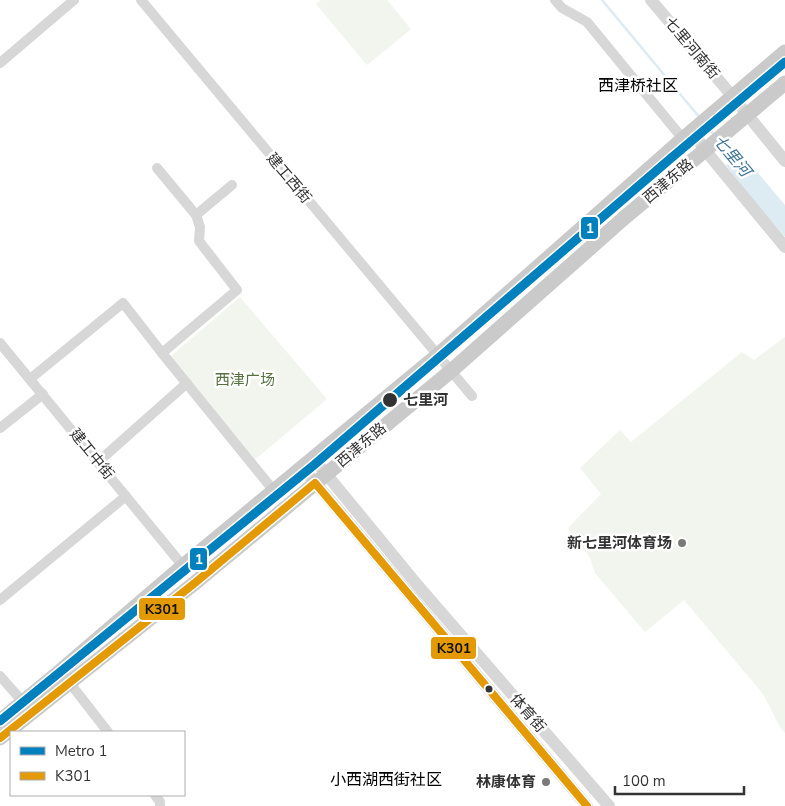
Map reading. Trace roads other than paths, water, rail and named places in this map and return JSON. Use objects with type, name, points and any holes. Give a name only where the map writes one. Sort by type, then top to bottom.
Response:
[{"type":"main road","points":[[691,132],[785,52]]},
{"type":"main road","name":"西津东路","points":[[0,738],[196,582],[451,371],[624,218],[785,83]]},
{"type":"main road","name":"西津东路","points":[[0,721],[438,355],[691,132]]},
{"type":"street","points":[[0,63],[74,0]]},
{"type":"street","name":"建工西街","points":[[141,0],[472,396]]},
{"type":"street","name":"西津东路","points":[[555,0],[562,8],[587,22],[691,132]]},
{"type":"street","name":"七里河南街","points":[[651,0],[785,161]]},
{"type":"street","points":[[691,132],[709,146],[785,247]]},
{"type":"street","points":[[156,168],[196,215],[200,226],[199,241],[237,290],[162,353]]},
{"type":"street","points":[[196,215],[232,185]]},
{"type":"street","points":[[30,379],[123,303],[274,491]]},
{"type":"street","name":"建工中街","points":[[0,343],[184,566]]},
{"type":"street","points":[[98,462],[187,384]]},
{"type":"street","points":[[0,428],[43,394]]},
{"type":"street","name":"体育街","points":[[311,460],[321,478],[580,804]]},
{"type":"street","name":"体育街","points":[[321,478],[419,587],[609,806]]},
{"type":"street","points":[[0,600],[126,496]]},
{"type":"street","points":[[0,676],[23,702]]},
{"type":"street","points":[[69,682],[107,731]]},
{"type":"waterway","name":"七里河","points":[[602,0],[700,118]]},
{"type":"waterway","name":"七里河","points":[[707,126],[714,135]]},
{"type":"waterway","name":"七里河","points":[[721,143],[735,160]]},
{"type":"metro line","name":"1","points":[[0,721],[314,465],[785,62]]},
{"type":"place","name":"七里河","points":[[390,400]]},
{"type":"place","name":"新七里河体育场","points":[[682,543]]},
{"type":"place","name":"林康体育","points":[[546,782]]},
{"type":"district","name":"西津桥社区","points":[[638,86]]},
{"type":"district","name":"小西湖西街社区","points":[[386,780]]},
{"type":"park label","name":"西津广场","points":[[245,380]]}]
